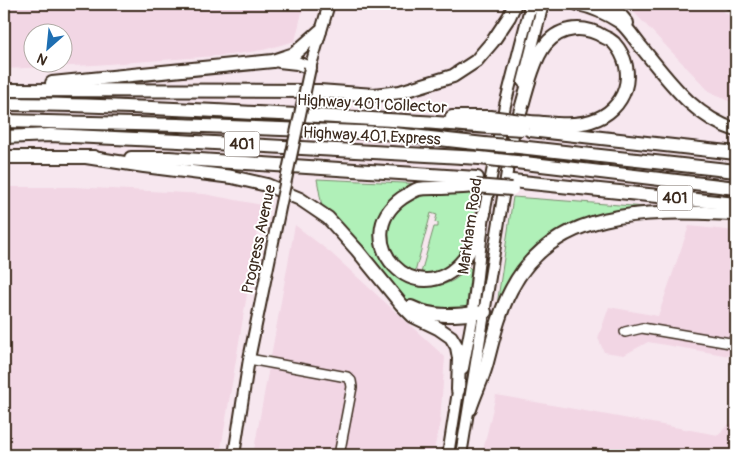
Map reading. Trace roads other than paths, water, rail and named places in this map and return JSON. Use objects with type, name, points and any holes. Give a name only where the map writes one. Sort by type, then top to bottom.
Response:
[{"type":"highway","points":[[4,90],[319,91],[374,95],[400,92],[453,76],[476,61],[493,41],[515,4]]},
{"type":"highway","points":[[578,4],[596,8],[621,23],[684,99],[729,128],[736,130]]},
{"type":"highway","points":[[611,4],[625,20],[646,53]]},
{"type":"highway","points":[[513,135],[537,58],[552,38],[563,32],[578,28],[595,31],[613,42],[625,62],[627,83],[620,101],[607,115],[589,122],[529,126]]},
{"type":"highway","points":[[273,61],[294,54],[320,31]]},
{"type":"highway","points":[[4,90],[27,85],[273,61],[297,63],[310,68]]},
{"type":"highway","name":"Highway 401 Collector","points":[[4,104],[69,104],[407,120],[489,122],[736,153]]},
{"type":"highway","name":"Highway 401 Express","points":[[4,121],[385,133],[736,171]]},
{"type":"highway","name":"Highway 401 Express","points":[[4,136],[50,135],[170,140],[480,158],[736,188]]},
{"type":"highway","name":"401","points":[[4,157],[169,158],[512,185],[544,185],[736,204]]},
{"type":"highway","points":[[86,157],[232,177],[267,185],[300,199],[328,218],[357,250],[400,304],[413,316],[438,328],[451,337],[457,346],[460,358],[458,390]]},
{"type":"highway","points":[[476,182],[418,189],[395,203],[386,212],[382,223],[385,253],[394,267],[409,277],[433,280],[449,274],[465,257],[484,214]]},
{"type":"highway","points":[[470,409],[486,367],[500,314],[511,290],[524,268],[540,251],[560,236],[613,217],[667,211],[736,214]]},
{"type":"highway","points":[[390,290],[412,308],[428,314],[455,316],[478,313]]},
{"type":"main road","name":"Progress Avenue","points":[[320,31],[321,4]]},
{"type":"main road","name":"Progress Avenue","points":[[234,455],[249,359],[281,203],[310,68],[329,4]]},
{"type":"main road","name":"Markham Road","points":[[448,455],[458,390],[478,313],[522,88],[543,4]]},
{"type":"main road","name":"Markham Road","points":[[461,455],[470,409],[484,214],[505,105],[533,6]]},
{"type":"street","points":[[729,4],[736,6]]},
{"type":"street","points":[[625,332],[642,328],[736,344]]},
{"type":"street","points":[[249,359],[347,377],[351,381],[352,388],[340,455]]}]
